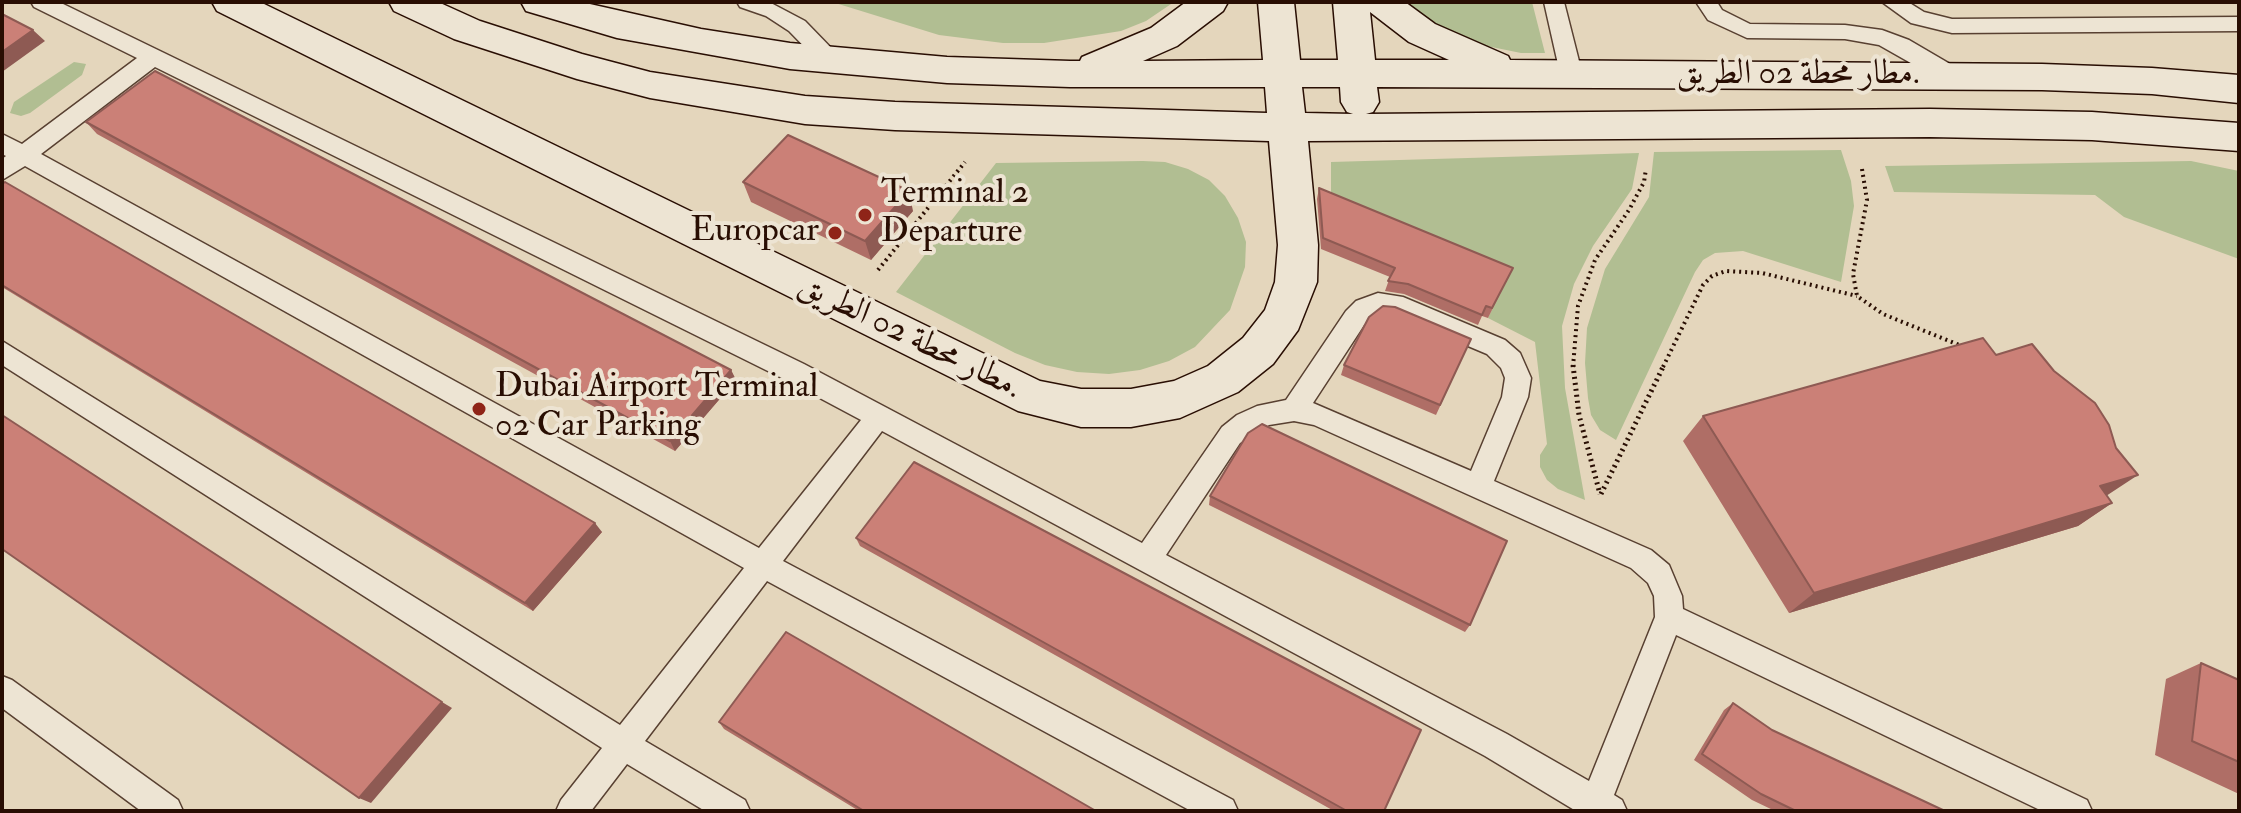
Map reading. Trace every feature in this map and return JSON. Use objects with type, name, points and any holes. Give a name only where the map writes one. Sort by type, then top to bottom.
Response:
[{"type":"street","name":"مطار محطة 02 الطريق.","points":[[230,2],[1033,398],[1081,408],[1131,408],[1180,399],[1235,370],[1258,351],[1283,318],[1296,282],[1298,245],[1276,2]]},
{"type":"street","name":"مطار محطة 02 الطريق.","points":[[407,2],[467,30],[563,62],[650,85],[805,110],[895,116],[1363,128],[1847,122],[2077,126],[2239,137]]},
{"type":"street","name":"مطار محطة 02 الطريق.","points":[[539,2],[659,34],[830,60],[947,70],[1070,74],[1571,73],[1954,77],[2152,81],[2239,89]]},
{"type":"street","points":[[1070,74],[1104,64],[1164,37],[1210,2]]},
{"type":"street","points":[[1351,2],[1363,128]]},
{"type":"street","points":[[1381,2],[1431,38],[1516,73]]},
{"type":"lane","points":[[41,2],[879,416],[1496,745],[1600,808],[1669,617],[1668,596],[1659,574],[1641,559],[1318,415],[1294,410],[1266,414],[1246,423],[1231,435],[1148,558]]},
{"type":"lane","points":[[747,2],[773,11],[797,26],[830,60]]},
{"type":"lane","points":[[1554,2],[1571,73]]},
{"type":"lane","points":[[1706,2],[1715,15],[1747,31],[1845,32],[1882,38],[1901,45],[1954,77]]},
{"type":"lane","points":[[1892,2],[1918,18],[1952,26],[2239,24]]},
{"type":"lane","points":[[2,171],[13,149],[154,57]]},
{"type":"lane","points":[[13,149],[762,564],[1222,811]]},
{"type":"lane","points":[[1294,410],[1355,318],[1365,308],[1378,303],[1394,304],[1496,347],[1511,361],[1518,378],[1515,397],[1478,486]]},
{"type":"lane","points":[[2,352],[624,745],[734,811]]},
{"type":"lane","points":[[572,811],[879,416]]},
{"type":"lane","points":[[1669,617],[2076,811]]},
{"type":"lane","points":[[2,690],[167,811]]},
{"type":"path","points":[[1847,122],[1862,167],[1867,200],[1853,274],[1857,296]]},
{"type":"path","points":[[1640,126],[1648,154],[1644,182],[1595,260],[1578,306],[1572,359],[1579,415],[1601,495],[1703,285],[1712,276],[1726,271],[1762,273],[1857,296],[1883,314],[1967,348]]},
{"type":"path","points":[[848,308],[973,152]]},
{"type":"green space","points":[[832,2],[1174,2],[1146,21],[1121,31],[1044,43],[1003,43],[939,35]]},
{"type":"green space","points":[[1406,2],[1532,2],[1545,53],[1521,53],[1467,42],[1442,30]]},
{"type":"green space","points":[[74,62],[86,64],[82,75],[30,113],[21,116],[10,113],[14,102]]},
{"type":"green space","points":[[1841,150],[1851,181],[1854,206],[1841,282],[1743,251],[1715,253],[1703,260],[1616,440],[1600,430],[1591,415],[1588,398],[1585,363],[1587,328],[1605,269],[1649,197],[1654,152]]},
{"type":"green space","points":[[1639,153],[1632,189],[1593,246],[1574,284],[1562,326],[1565,388],[1585,500],[1558,489],[1547,480],[1540,467],[1540,455],[1547,444],[1535,342],[1488,318],[1508,278],[1331,211],[1331,162]]},
{"type":"green space","points":[[2191,161],[2239,171],[2239,259],[2124,217],[2095,195],[1894,192],[1885,166]]},
{"type":"green space","points":[[1165,162],[1209,180],[1225,196],[1238,218],[1246,242],[1245,267],[1230,310],[1195,347],[1169,361],[1140,370],[1109,374],[1077,372],[1045,365],[1015,353],[896,292],[996,163]]},
{"type":"building","points":[[2,14],[33,30],[2,52]]},
{"type":"building","points":[[155,71],[731,370],[670,441],[86,122]]},
{"type":"building","points":[[788,135],[909,191],[865,241],[743,182]]},
{"type":"building","points":[[5,182],[595,523],[525,603],[2,285],[2,184]]},
{"type":"building","points":[[1319,188],[1513,268],[1492,308],[1486,306],[1482,315],[1408,284],[1388,281],[1395,268],[1323,238]]},
{"type":"building","points":[[1383,306],[1395,307],[1471,339],[1440,405],[1344,365],[1369,317]]},
{"type":"building","points":[[1983,338],[1996,355],[2032,344],[2054,371],[2095,403],[2109,425],[2116,448],[2138,475],[2100,486],[2112,503],[1814,593],[1703,416]]},
{"type":"building","points":[[2,415],[442,702],[359,798],[2,549]]},
{"type":"building","points":[[1262,424],[1507,541],[1470,625],[1210,496],[1248,433]]},
{"type":"building","points":[[914,462],[1421,730],[1384,811],[1347,811],[856,538]]},
{"type":"building","points":[[786,632],[1096,811],[864,811],[719,722]]},
{"type":"building","points":[[2201,663],[2239,680],[2239,762],[2192,741]]},
{"type":"building","points":[[1733,703],[1772,730],[1945,811],[1796,811],[1761,794],[1702,754]]},
{"type":"place","name":"Terminal 2 Departure","points":[[865,215]]},
{"type":"place","name":"Europcar","points":[[835,233]]},
{"type":"place","name":"Dubai Airport Terminal 02 Car Parking","points":[[479,409]]}]
